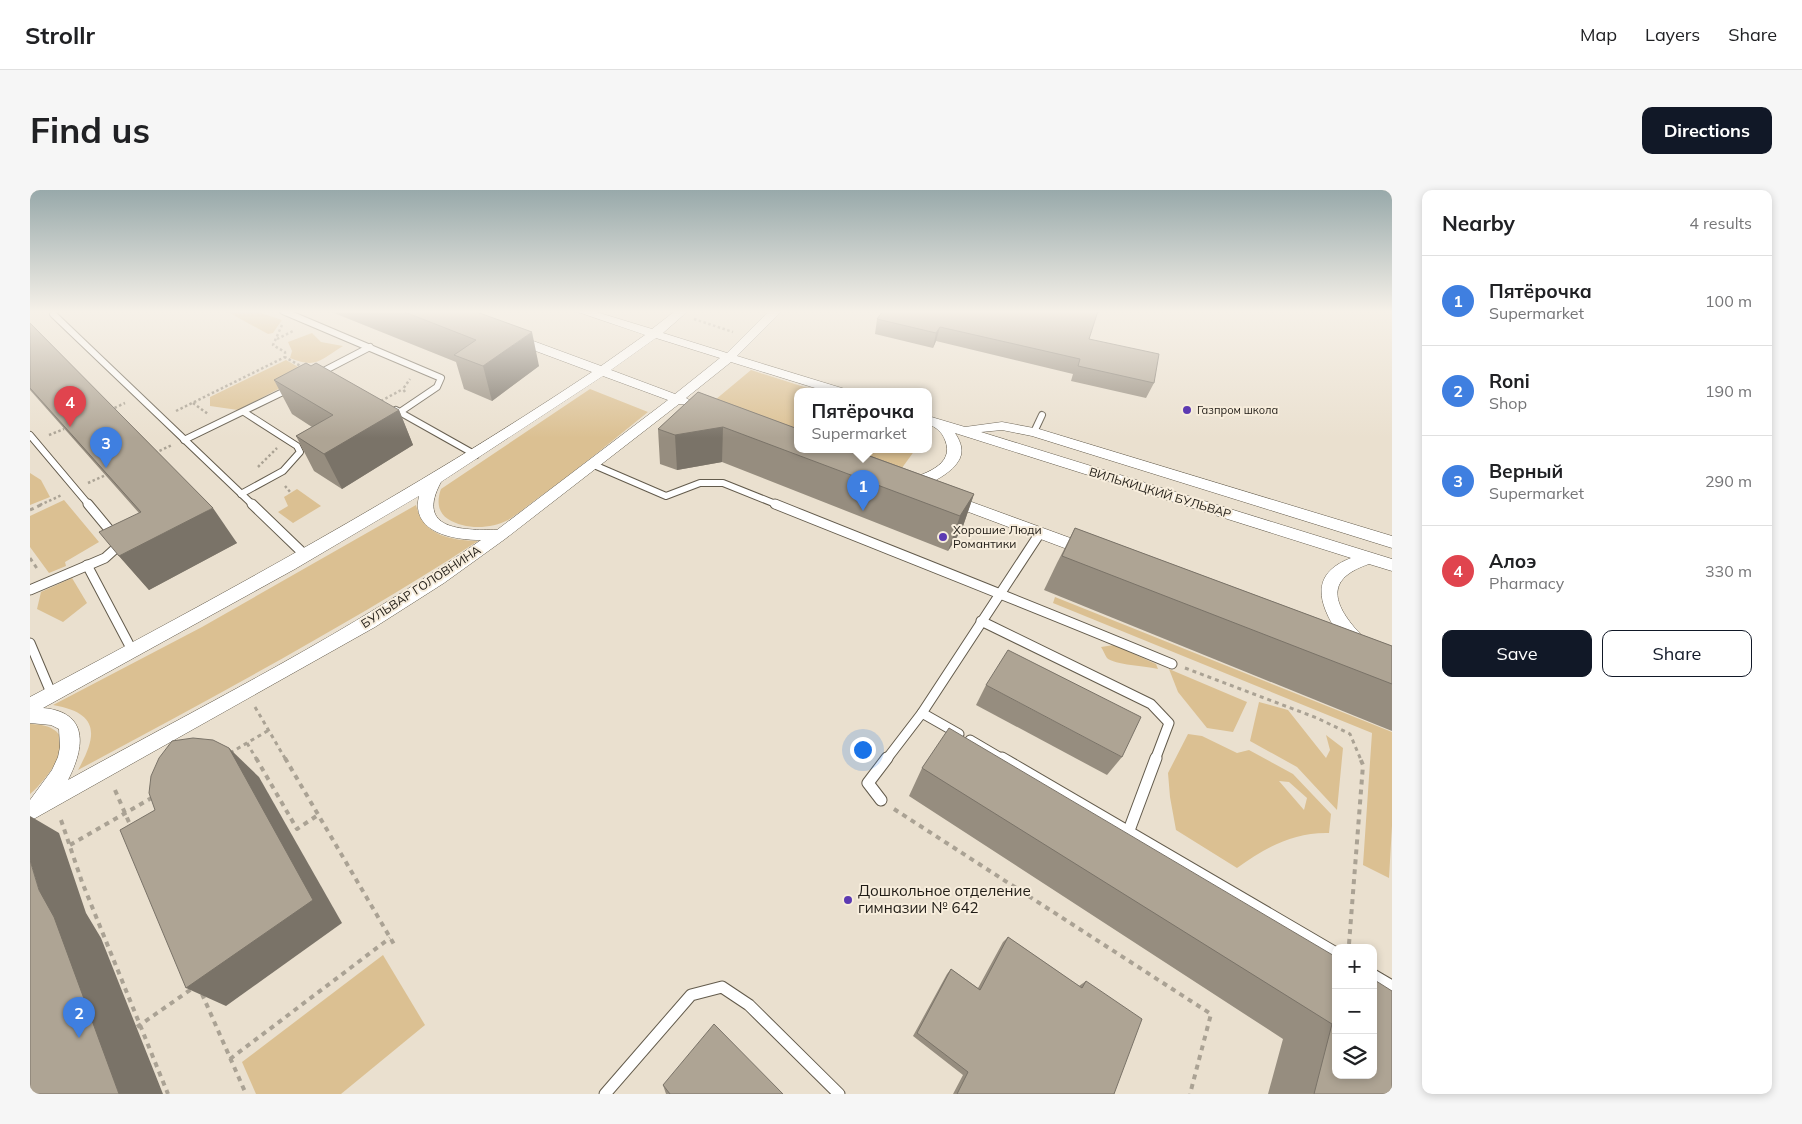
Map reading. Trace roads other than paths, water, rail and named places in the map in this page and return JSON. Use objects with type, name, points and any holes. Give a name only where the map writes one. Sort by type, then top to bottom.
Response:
[{"type":"street","points":[[554,353],[698,406]]},
{"type":"street","points":[[30,706],[133,652],[306,556],[435,480],[476,455],[628,353]]},
{"type":"street","points":[[717,353],[827,388]]},
{"type":"street","name":"БУЛЬВАР ГОЛОВНИНА","points":[[34,809],[369,622],[438,579],[594,465],[733,353]]},
{"type":"street","points":[[908,484],[937,475],[947,468],[953,460],[954,441],[934,422]]},
{"type":"street","name":"ВИЛЬКИЦКИЙ БУЛЬВАР","points":[[934,422],[1392,565]]},
{"type":"street","points":[[958,429],[1002,426],[1034,432],[1392,542]]},
{"type":"street","points":[[889,477],[1105,557]]},
{"type":"street","points":[[435,480],[426,498],[425,511],[433,523],[446,531],[462,535],[500,535]]},
{"type":"street","points":[[1335,642],[1372,656],[1340,623],[1330,597],[1329,587],[1332,577],[1351,563],[1369,558]]},
{"type":"street","points":[[30,715],[54,718],[67,724],[72,738],[68,760],[34,809]]},
{"type":"lane","points":[[94,353],[306,556]]},
{"type":"lane","points":[[309,379],[358,353]]},
{"type":"lane","points":[[385,353],[437,374],[441,378],[441,382],[400,412]]},
{"type":"lane","points":[[325,370],[333,374]]},
{"type":"lane","points":[[184,440],[293,387]]},
{"type":"lane","points":[[387,405],[476,455]]},
{"type":"lane","points":[[238,492],[298,459],[300,452],[297,446],[244,412]]},
{"type":"lane","points":[[1034,432],[1042,414]]},
{"type":"lane","points":[[30,436],[117,539],[116,548],[105,558],[30,590]]},
{"type":"lane","points":[[594,465],[666,496],[700,483],[723,483],[952,575],[1000,592],[1172,664]]},
{"type":"lane","points":[[881,800],[868,783],[922,713],[1040,533]]},
{"type":"lane","points":[[1392,534],[1392,542]]},
{"type":"lane","points":[[88,565],[133,652]]},
{"type":"lane","points":[[982,621],[1150,704],[1169,723],[1128,833]]},
{"type":"lane","points":[[30,643],[52,695]]},
{"type":"lane","points":[[922,713],[1332,951]]},
{"type":"lane","points":[[1377,977],[1392,986]]},
{"type":"lane","points":[[605,1094],[691,995],[722,987],[749,1004],[839,1094]]},
{"type":"place","name":"Газпром школа","points":[[1187,410]]},
{"type":"place","name":"Алоэ","points":[[70,427]]},
{"type":"place","name":"Верный","points":[[106,468]]},
{"type":"place","name":"Пятёрочка","points":[[863,511]]},
{"type":"place","name":"Хорошие Люди Романтики","points":[[943,537]]},
{"type":"place","name":"Дошкольное отделение гимназии № 642","points":[[848,900]]},
{"type":"place","name":"Roni","points":[[79,1038]]}]
